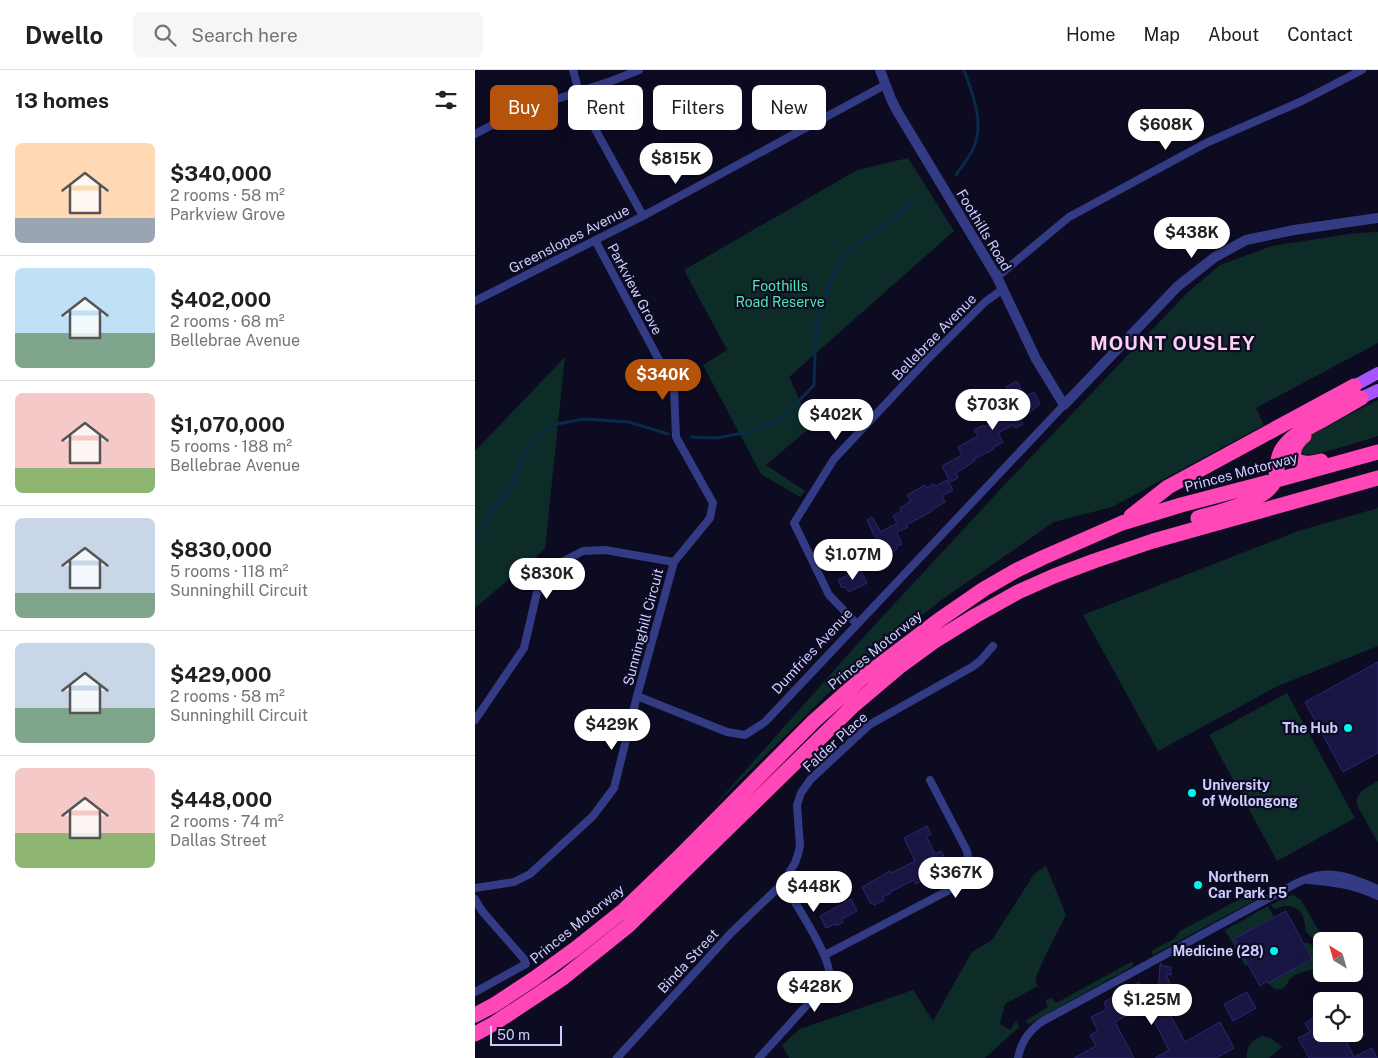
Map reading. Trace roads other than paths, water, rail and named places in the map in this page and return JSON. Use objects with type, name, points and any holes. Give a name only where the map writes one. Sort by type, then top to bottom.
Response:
[{"type":"highway","points":[[1358,392],[1339,415],[1311,430],[1300,439],[1293,448],[1293,455],[1297,460],[1309,463],[1378,448]]},
{"type":"highway","points":[[975,616],[1022,585],[1041,575],[1094,553],[1251,501],[1266,493],[1275,481],[1278,458],[1286,443],[1358,392]]},
{"type":"highway","points":[[1122,523],[1169,487],[1257,438],[1358,392]]},
{"type":"highway","name":"Princes Motorway","points":[[475,1015],[535,978],[624,910],[814,721],[861,679],[984,589],[1042,558],[1122,523],[1181,505],[1378,452]]},
{"type":"highway","name":"Princes Motorway","points":[[475,1034],[503,1018],[563,978],[628,926],[854,705],[899,667],[936,640],[1018,592],[1120,552],[1378,478]]},
{"type":"main road","points":[[1358,392],[1378,374]]},
{"type":"main road","points":[[1358,392],[1378,390]]},
{"type":"street","points":[[573,70],[576,85]]},
{"type":"street","points":[[599,85],[639,70]]},
{"type":"street","name":"Foothills Road","points":[[880,70],[897,111],[997,277],[1036,359],[1063,405]]},
{"type":"street","points":[[997,277],[1069,217],[1206,142],[1302,101],[1362,70]]},
{"type":"street","name":"Greenslopes Avenue","points":[[475,301],[643,216],[885,85]]},
{"type":"street","points":[[475,134],[515,113],[568,95]]},
{"type":"street","points":[[596,130],[643,216]]},
{"type":"street","name":"Dumfries Avenue","points":[[637,696],[727,732],[745,735],[765,722],[1063,405],[1178,286],[1215,257],[1246,240],[1294,230],[1378,218]]},
{"type":"street","name":"Parkview Grove","points":[[595,240],[674,388],[676,437],[713,503],[710,518],[673,562]]},
{"type":"street","name":"Bellebrae Avenue","points":[[857,624],[829,595],[794,522],[835,459],[925,362],[985,302],[1003,289]]},
{"type":"street","name":"Sunninghill Circuit","points":[[475,720],[524,648],[538,588],[560,564],[583,551],[605,550],[673,562],[614,788],[593,816],[530,874],[514,882],[475,888]]},
{"type":"street","name":"Falder Place","points":[[782,884],[798,854],[800,846],[797,805],[801,793],[810,780],[869,726],[972,667],[993,646]]},
{"type":"street","points":[[825,955],[953,888],[968,870],[969,860],[967,851],[930,780]]},
{"type":"street","points":[[1018,1058],[1025,1038],[1043,1020],[1279,891],[1319,875],[1333,875],[1353,879],[1378,889]]},
{"type":"street","points":[[1303,880],[1328,881],[1347,885],[1378,896]]},
{"type":"street","points":[[759,1058],[825,985],[829,973],[825,955],[791,895],[782,884]]},
{"type":"street","name":"Binda Street","points":[[617,1058],[730,934],[782,884]]},
{"type":"street","points":[[475,899],[482,911],[524,959],[526,964],[475,992]]},
{"type":"waterway","points":[[956,175],[973,149],[978,129],[976,109],[964,70]]},
{"type":"waterway","points":[[691,437],[717,438],[753,431],[783,418],[814,385],[816,326],[832,276],[838,264],[858,244],[912,204]]},
{"type":"waterway","points":[[475,537],[512,484],[529,446],[552,425],[584,419],[629,422],[668,434]]},
{"type":"place","name":"The Hub","points":[[1348,728]]},
{"type":"place","name":"University of Wollongong","points":[[1192,793]]},
{"type":"place","name":"Northern Car Park P5","points":[[1198,885]]},
{"type":"place","name":"Medicine (28)","points":[[1274,951]]},
{"type":"district","name":"MOUNT OUSLEY","points":[[1173,343]]},
{"type":"park label","name":"Foothills Road Reserve","points":[[780,294]]}]
